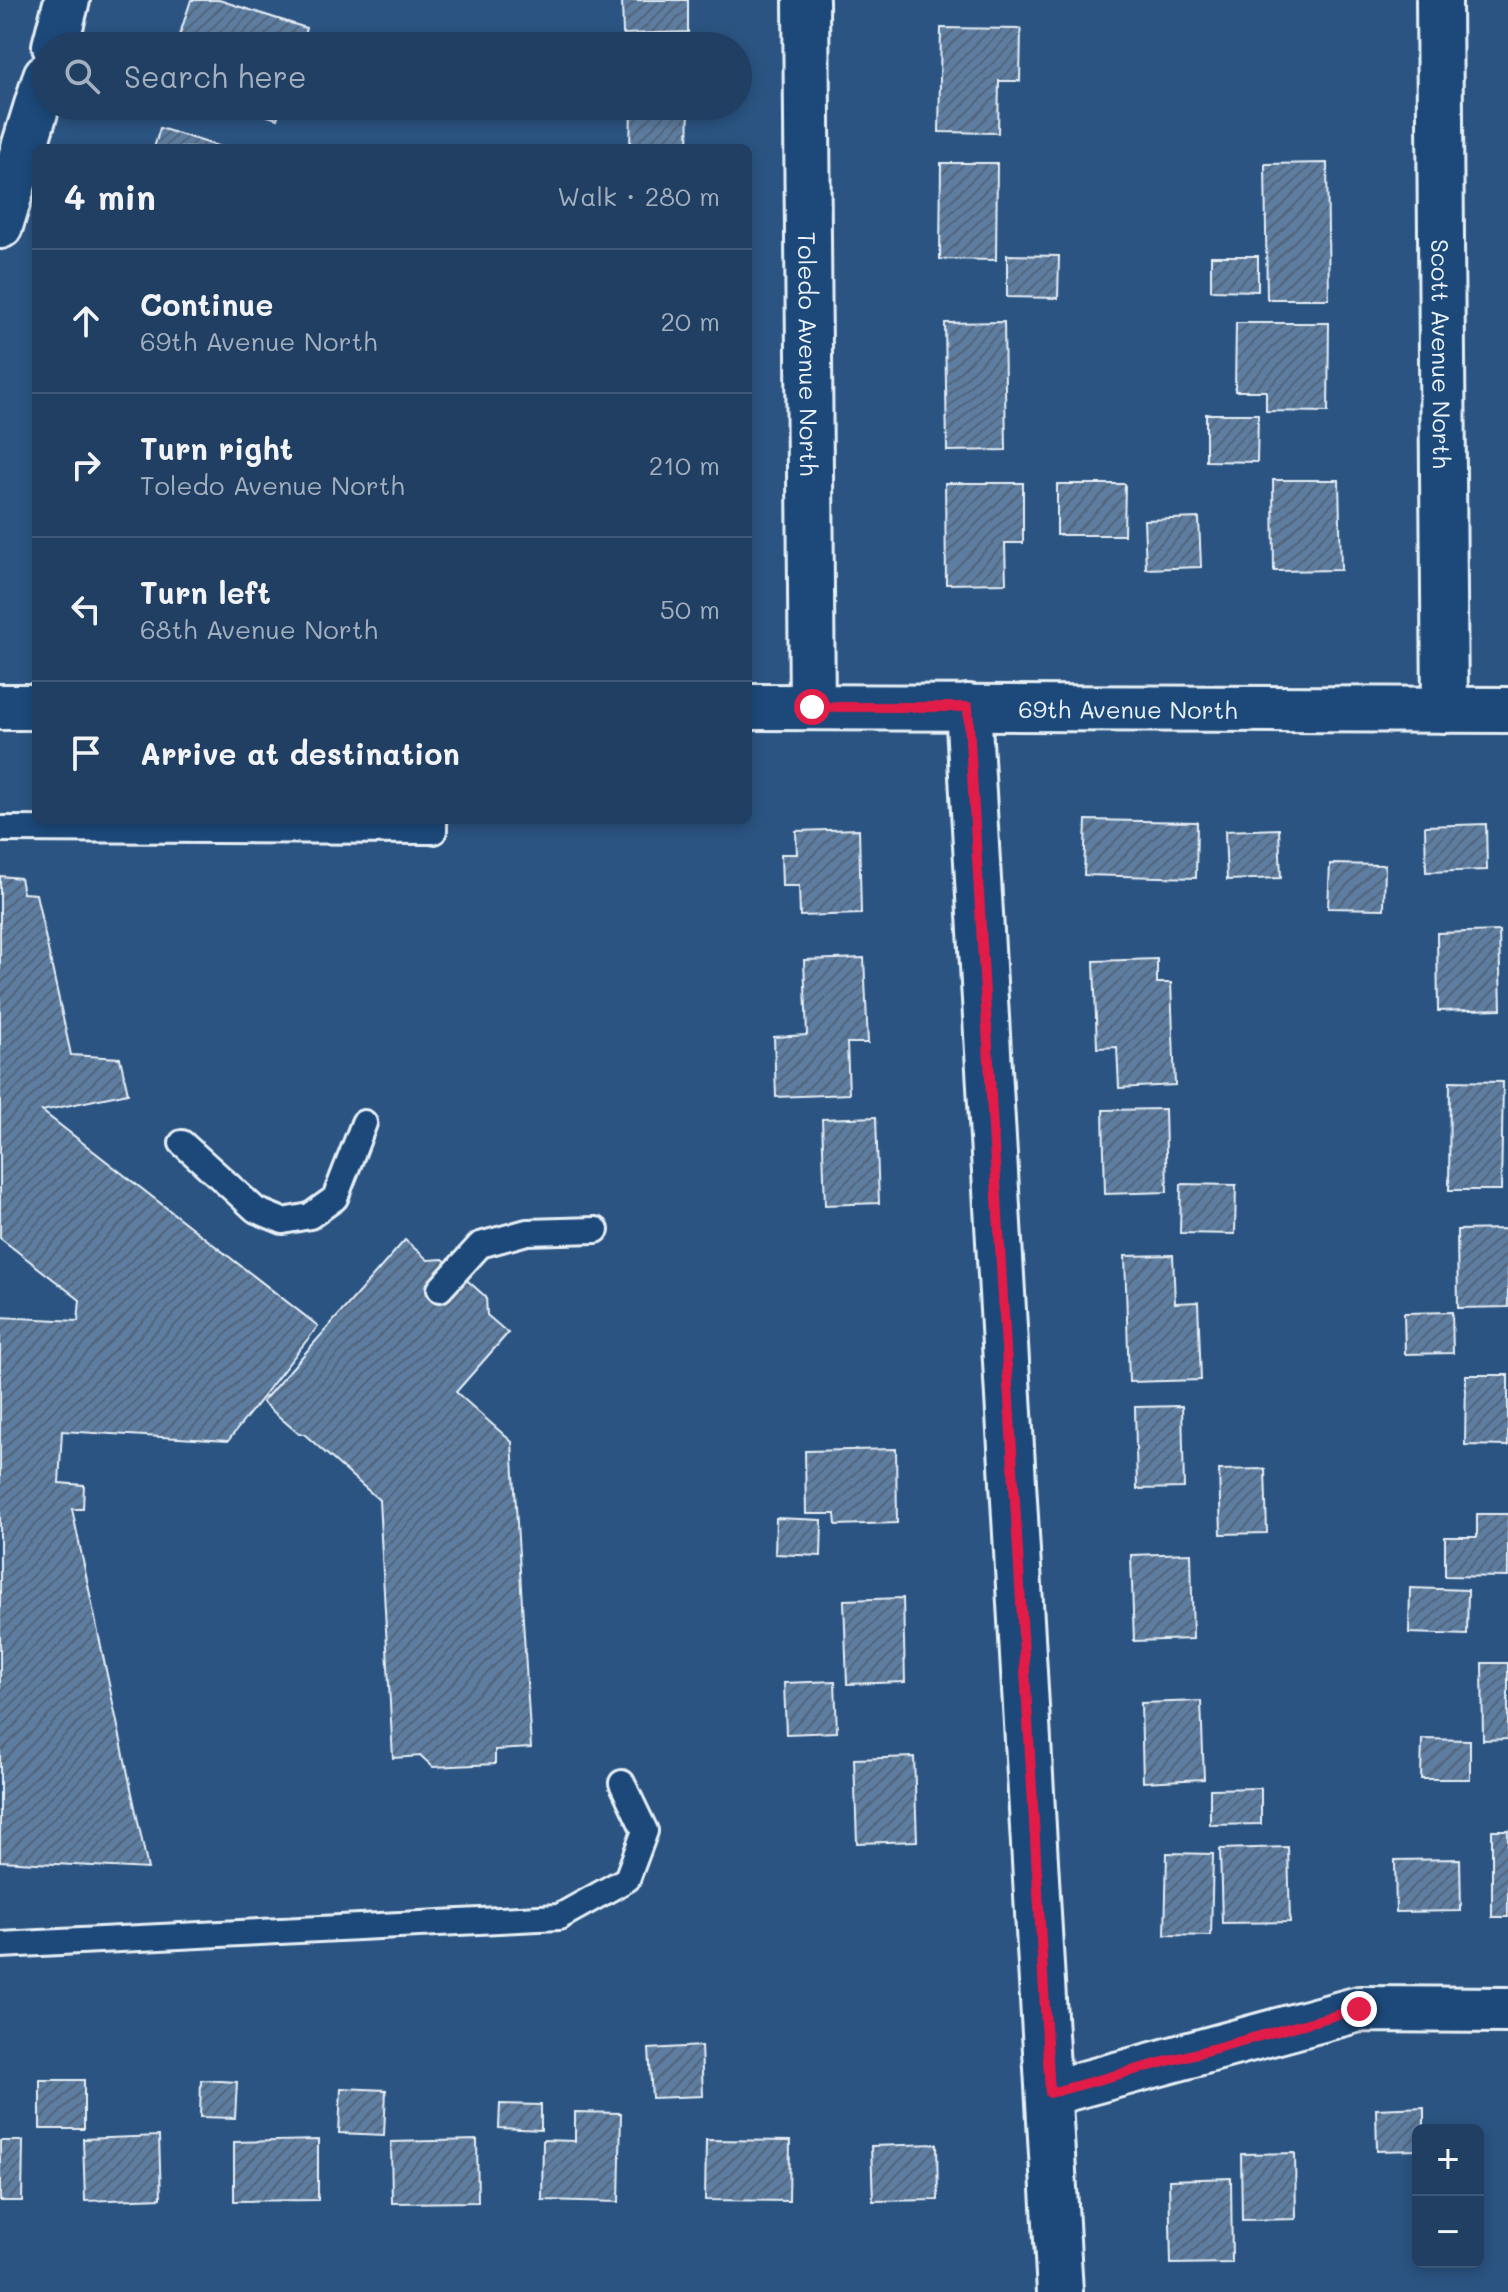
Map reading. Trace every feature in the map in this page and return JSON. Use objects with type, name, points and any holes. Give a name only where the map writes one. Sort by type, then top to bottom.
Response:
[{"type":"street","points":[[59,32],[67,0]]},
{"type":"street","name":"Toledo Avenue North","points":[[806,0],[812,707]]},
{"type":"street","name":"Scott Avenue North","points":[[1439,0],[1445,710]]},
{"type":"street","points":[[0,226],[33,120]]},
{"type":"street","points":[[0,707],[32,707]]},
{"type":"street","name":"69th Avenue North","points":[[752,707],[1508,710]]},
{"type":"street","points":[[968,707],[1060,2292]]},
{"type":"street","points":[[1050,2093],[1359,2009],[1508,2010]]},
{"type":"lane","points":[[0,829],[434,831],[434,824]]},
{"type":"lane","points":[[182,1143],[256,1210],[283,1221],[310,1216],[335,1198],[364,1123]]},
{"type":"lane","points":[[440,1289],[480,1245],[527,1232],[596,1230]]},
{"type":"lane","points":[[0,1945],[559,1917],[627,1879],[645,1831],[622,1783]]},
{"type":"building","points":[[191,0],[219,0],[306,28],[305,32],[181,32]]},
{"type":"building","points":[[622,0],[688,0],[688,32],[623,32]]},
{"type":"building","points":[[941,28],[1021,29],[1020,81],[999,81],[998,133],[939,132]]},
{"type":"building","points":[[631,120],[689,120],[688,144],[630,144]]},
{"type":"building","points":[[160,128],[211,144],[155,144]]},
{"type":"building","points":[[941,163],[997,163],[996,260],[940,259]]},
{"type":"building","points":[[1327,163],[1329,299],[1267,299],[1265,164]]},
{"type":"building","points":[[1007,255],[1059,256],[1058,298],[1007,297]]},
{"type":"building","points":[[1211,256],[1258,256],[1258,291],[1211,290]]},
{"type":"building","points":[[1004,322],[1006,450],[947,451],[945,323]]},
{"type":"building","points":[[1236,323],[1329,323],[1328,412],[1266,411],[1266,391],[1235,391]]},
{"type":"building","points":[[1206,414],[1258,414],[1257,462],[1206,461]]},
{"type":"building","points":[[1273,480],[1339,480],[1341,570],[1274,571]]},
{"type":"building","points":[[945,483],[1023,483],[1023,543],[1005,543],[1006,583],[946,584]]},
{"type":"building","points":[[1057,484],[1125,484],[1124,535],[1057,535]]},
{"type":"building","points":[[1199,518],[1201,567],[1146,569],[1144,520]]},
{"type":"building","points":[[1086,820],[1197,822],[1196,878],[1084,875]]},
{"type":"building","points":[[1486,824],[1487,870],[1426,872],[1425,826]]},
{"type":"building","points":[[859,829],[861,914],[800,916],[799,886],[782,886],[781,854],[797,854],[796,831]]},
{"type":"building","points":[[1279,829],[1281,878],[1227,880],[1225,831]]},
{"type":"building","points":[[1330,864],[1385,865],[1384,909],[1328,908]]},
{"type":"building","points":[[0,876],[20,878],[23,893],[36,894],[71,1055],[120,1058],[128,1093],[42,1111],[318,1326],[228,1441],[62,1431],[59,1483],[84,1485],[83,1509],[72,1509],[148,1869],[0,1861],[0,1317],[78,1321],[80,1300],[0,1238]]},
{"type":"building","points":[[1499,931],[1501,1009],[1438,1011],[1437,933]]},
{"type":"building","points":[[864,958],[868,1043],[847,1043],[849,1094],[776,1097],[774,1037],[807,1035],[804,960]]},
{"type":"building","points":[[1157,959],[1157,983],[1171,983],[1175,1085],[1119,1088],[1117,1047],[1097,1048],[1094,961]]},
{"type":"building","points":[[1450,1081],[1503,1082],[1501,1190],[1449,1190]]},
{"type":"building","points":[[1165,1109],[1167,1192],[1105,1194],[1103,1110]]},
{"type":"building","points":[[876,1117],[879,1203],[825,1205],[822,1119]]},
{"type":"building","points":[[1181,1184],[1236,1185],[1235,1234],[1180,1233]]},
{"type":"building","points":[[1508,1229],[1508,1307],[1458,1308],[1457,1230]]},
{"type":"building","points":[[405,1240],[428,1260],[443,1259],[486,1297],[487,1315],[508,1333],[456,1392],[512,1442],[531,1748],[495,1750],[495,1764],[433,1767],[421,1756],[393,1758],[379,1500],[304,1434],[299,1434],[262,1402]]},
{"type":"building","points":[[1173,1255],[1175,1303],[1198,1302],[1201,1380],[1129,1382],[1125,1256]]},
{"type":"building","points":[[1452,1312],[1453,1353],[1405,1354],[1404,1313]]},
{"type":"building","points":[[1466,1375],[1508,1375],[1508,1446],[1465,1445]]},
{"type":"building","points":[[1182,1406],[1184,1488],[1137,1489],[1135,1407]]},
{"type":"building","points":[[896,1449],[897,1523],[836,1525],[835,1514],[806,1514],[805,1451]]},
{"type":"building","points":[[1265,1469],[1267,1533],[1221,1534],[1219,1470]]},
{"type":"building","points":[[1477,1514],[1508,1514],[1508,1577],[1445,1576],[1445,1537],[1477,1537]]},
{"type":"building","points":[[776,1518],[822,1520],[821,1556],[775,1554]]},
{"type":"building","points":[[1191,1553],[1193,1639],[1134,1641],[1131,1555]]},
{"type":"building","points":[[1410,1588],[1468,1590],[1467,1635],[1409,1633]]},
{"type":"building","points":[[903,1598],[905,1682],[847,1684],[844,1600]]},
{"type":"building","points":[[1482,1663],[1508,1663],[1508,1739],[1483,1740]]},
{"type":"building","points":[[835,1681],[837,1732],[786,1734],[784,1683]]},
{"type":"building","points":[[1201,1701],[1204,1779],[1143,1782],[1141,1703]]},
{"type":"building","points":[[1422,1739],[1470,1740],[1470,1779],[1421,1779]]},
{"type":"building","points":[[914,1757],[917,1841],[857,1843],[854,1759]]},
{"type":"building","points":[[1261,1788],[1261,1824],[1210,1825],[1210,1789]]},
{"type":"building","points":[[1492,1830],[1508,1830],[1508,1917],[1492,1917]]},
{"type":"building","points":[[1288,1847],[1290,1922],[1222,1923],[1220,1849]]},
{"type":"building","points":[[1167,1853],[1213,1854],[1211,1936],[1165,1935]]},
{"type":"building","points":[[1460,1859],[1461,1911],[1396,1912],[1395,1860]]},
{"type":"building","points":[[701,2046],[703,2096],[652,2098],[649,2049]]},
{"type":"building","points":[[40,2080],[84,2080],[84,2129],[40,2129]]},
{"type":"building","points":[[201,2080],[237,2082],[235,2118],[200,2117]]},
{"type":"building","points":[[341,2088],[386,2090],[384,2135],[339,2133]]},
{"type":"building","points":[[500,2104],[541,2105],[541,2130],[499,2128]]},
{"type":"building","points":[[1424,2107],[1424,2124],[1412,2124],[1412,2150],[1377,2151],[1376,2109]]},
{"type":"building","points":[[575,2112],[621,2113],[619,2202],[542,2200],[543,2140],[575,2141]]},
{"type":"building","points":[[159,2136],[161,2198],[85,2201],[83,2139]]},
{"type":"building","points":[[318,2140],[318,2200],[234,2201],[234,2142]]},
{"type":"building","points":[[477,2140],[478,2202],[392,2203],[391,2142]]},
{"type":"building","points":[[706,2140],[790,2141],[789,2201],[705,2200]]},
{"type":"building","points":[[0,2141],[23,2141],[22,2201],[0,2201]]},
{"type":"building","points":[[937,2144],[938,2200],[873,2201],[871,2146]]},
{"type":"building","points":[[1295,2153],[1296,2219],[1242,2220],[1241,2154]]},
{"type":"building","points":[[1231,2178],[1232,2263],[1171,2264],[1169,2180]]},
{"type":"route","points":[[812,707],[968,707],[1050,2093],[1359,2009]]}]
